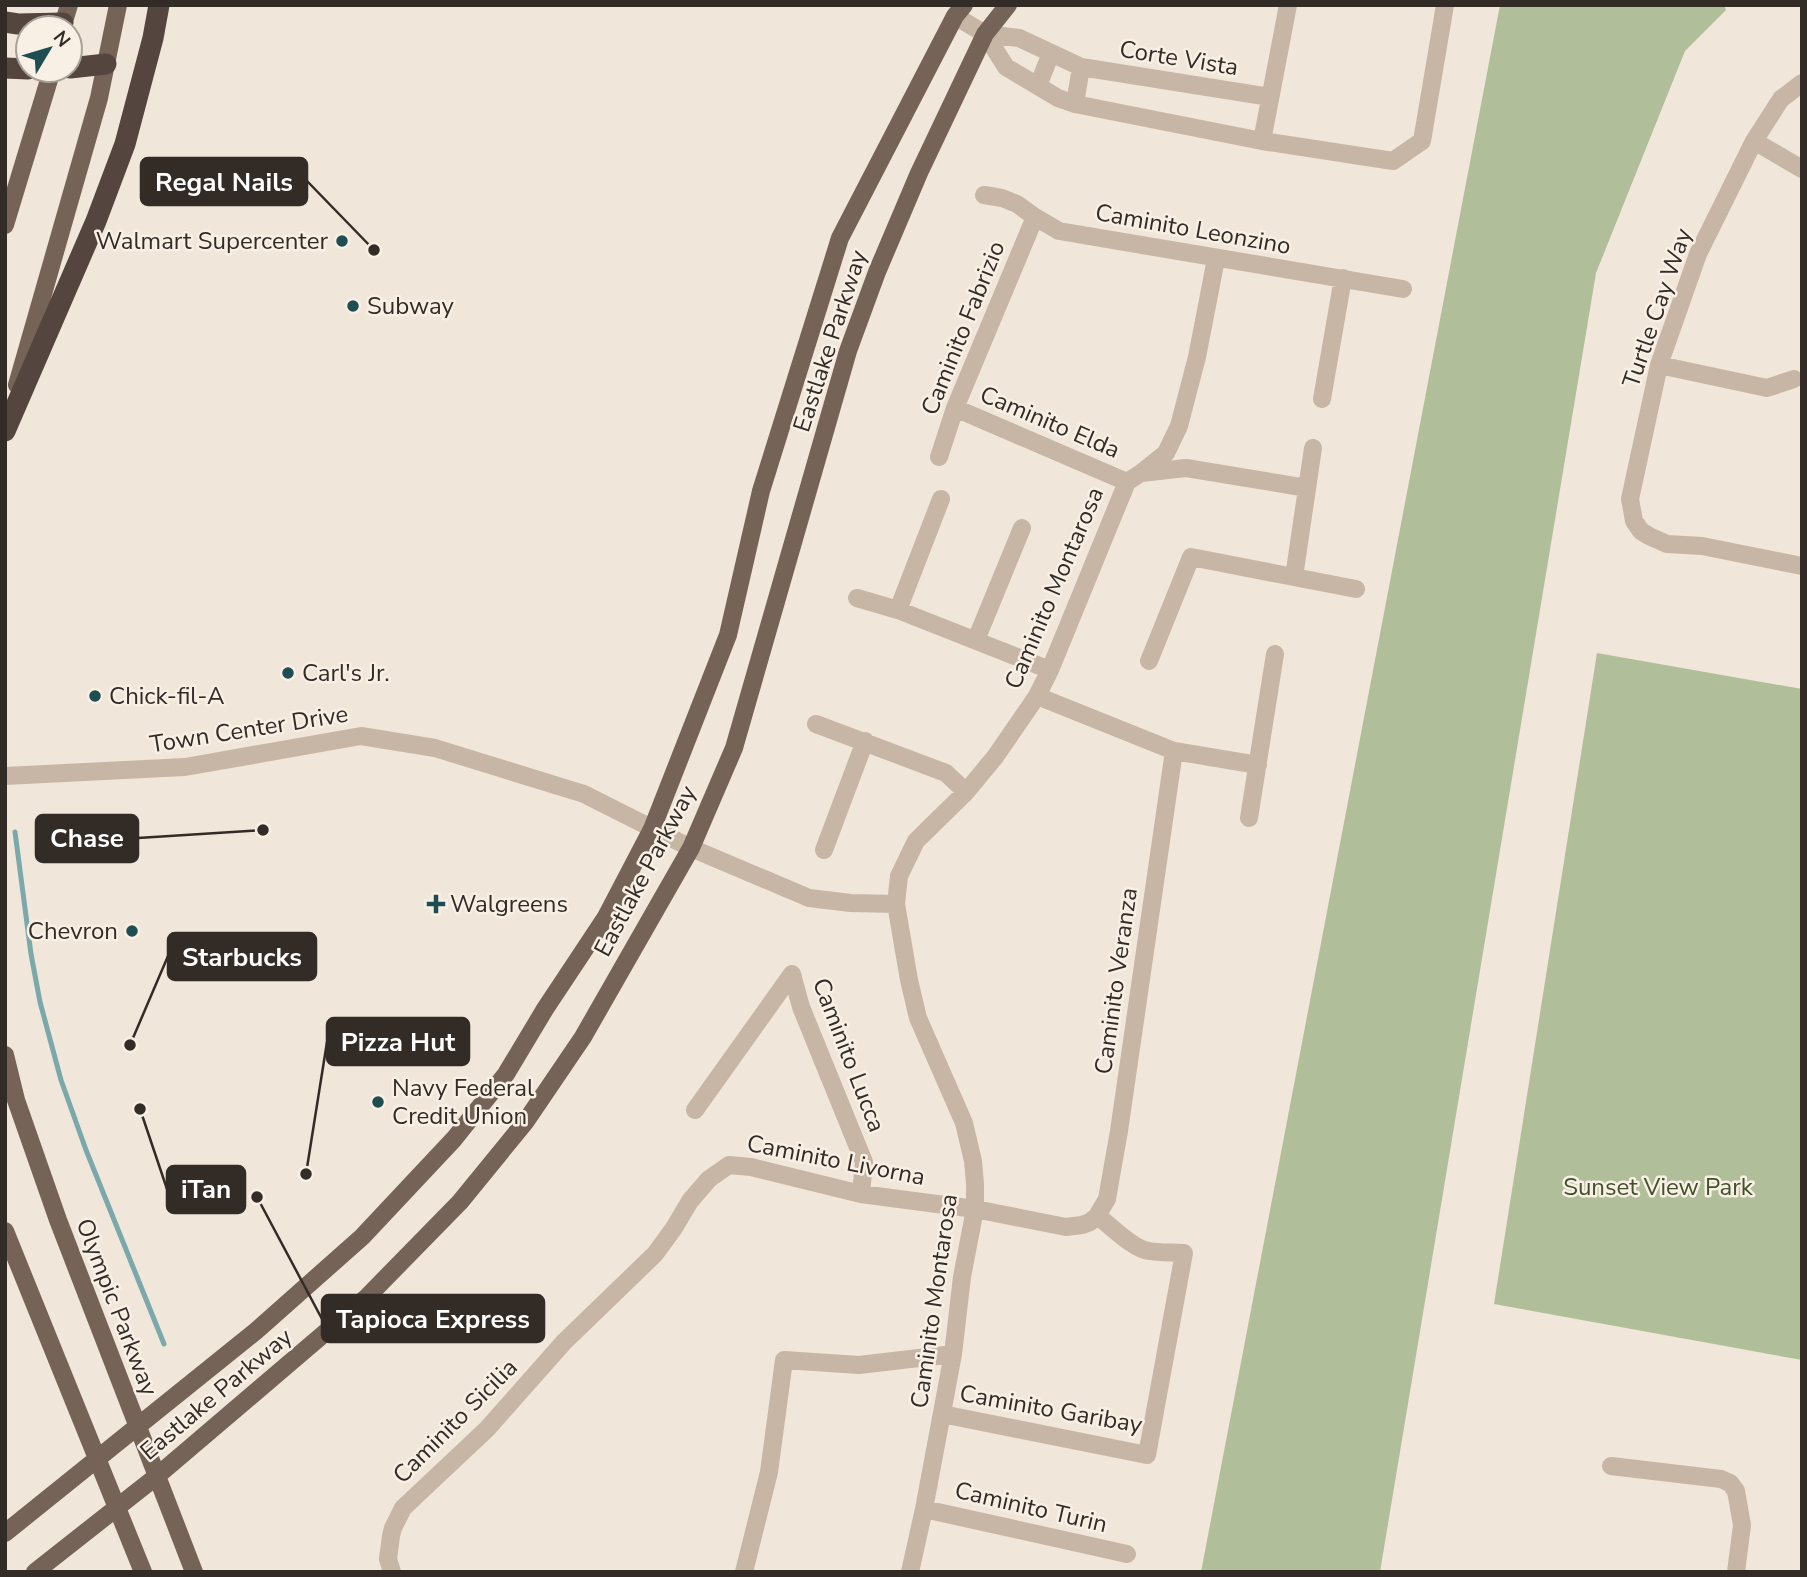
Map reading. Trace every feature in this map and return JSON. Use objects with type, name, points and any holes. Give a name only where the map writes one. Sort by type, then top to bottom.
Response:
[{"type":"highway","points":[[5,431],[96,221],[125,144],[159,5]]},
{"type":"highway","points":[[84,66],[106,64]]},
{"type":"main road","points":[[5,425],[99,99],[118,5]]},
{"type":"main road","name":"Eastlake Parkway","points":[[35,1572],[157,1476],[367,1297],[460,1202],[526,1121],[583,1037],[691,848],[734,748],[848,351],[862,312],[919,173],[985,34],[1008,5]]},
{"type":"main road","name":"Eastlake Parkway","points":[[5,1533],[256,1331],[362,1237],[454,1139],[506,1074],[606,917],[652,829],[728,635],[761,491],[840,238],[959,11]]},
{"type":"main road","points":[[5,225],[48,84]]},
{"type":"main road","name":"Olympic Parkway","points":[[5,1055],[16,1101],[58,1220],[194,1572]]},
{"type":"main road","points":[[5,1231],[142,1572]]},
{"type":"street","name":"Corte Vista","points":[[1262,141],[1288,5]]},
{"type":"street","name":"Corte Vista","points":[[959,11],[985,34],[1006,67],[1058,98],[1075,104],[1262,141],[1393,161],[1422,141],[1445,5]]},
{"type":"street","name":"Corte Vista","points":[[985,34],[1019,38],[1081,67],[1270,97]]},
{"type":"street","points":[[1038,86],[1051,53]]},
{"type":"street","points":[[1075,104],[1081,67]]},
{"type":"street","name":"Turtle Cay Way","points":[[1802,83],[1781,99],[1754,141],[1698,254],[1659,365],[1630,499],[1634,521],[1641,531],[1667,544],[1702,546],[1802,566]]},
{"type":"street","points":[[1754,141],[1802,169]]},
{"type":"street","name":"Caminito Leonzino","points":[[984,195],[1017,204],[1059,231],[1403,289]]},
{"type":"street","name":"Caminito Fabrizio","points":[[939,457],[954,408],[1035,217]]},
{"type":"street","name":"Caminito Montarosa","points":[[910,1572],[953,1354],[962,1277],[975,1209],[973,1161],[964,1124],[918,1018],[909,980],[896,904],[899,876],[916,841],[967,792],[1037,696],[1134,477],[1166,453],[1179,426],[1197,357],[1216,259]]},
{"type":"street","points":[[1322,399],[1343,278]]},
{"type":"street","points":[[1659,365],[1767,388],[1794,379]]},
{"type":"street","name":"Caminito Elda","points":[[954,408],[1134,477]]},
{"type":"street","points":[[1294,577],[1313,448]]},
{"type":"street","points":[[1134,477],[1186,468],[1307,488]]},
{"type":"street","points":[[898,610],[942,499]]},
{"type":"street","points":[[976,640],[1022,528]]},
{"type":"street","points":[[1149,661],[1191,557],[1356,589]]},
{"type":"street","points":[[857,598],[898,610],[1050,670]]},
{"type":"street","points":[[1249,818],[1275,654]]},
{"type":"street","points":[[1037,696],[1174,751],[1258,765]]},
{"type":"street","points":[[816,724],[946,772],[967,792]]},
{"type":"street","name":"Town Center Drive","points":[[5,776],[185,767],[361,736],[436,748],[584,794],[691,848],[808,898],[896,904]]},
{"type":"street","points":[[824,850],[865,741]]},
{"type":"street","name":"Caminito Veranza","points":[[1097,1216],[1107,1199],[1116,1147],[1174,751]]},
{"type":"street","name":"Caminito Lucca","points":[[695,1111],[792,974],[801,1007],[864,1162],[861,1194]]},
{"type":"street","name":"Caminito Livorna","points":[[729,1165],[751,1167],[861,1194],[975,1209],[1066,1227],[1082,1225],[1097,1216]]},
{"type":"street","name":"Caminito Sicilia","points":[[392,1572],[388,1559],[391,1536],[404,1508],[487,1429],[564,1342],[655,1254],[696,1194],[709,1179],[729,1165]]},
{"type":"street","name":"Caminito Garibay","points":[[942,1414],[1147,1455],[1184,1253],[1146,1251],[1097,1216]]},
{"type":"street","points":[[744,1572],[769,1472],[784,1360],[859,1365],[953,1354]]},
{"type":"street","points":[[1611,1466],[1721,1479],[1730,1483],[1736,1491],[1742,1525],[1736,1572]]},
{"type":"street","name":"Caminito Turin","points":[[924,1509],[1127,1554]]},
{"type":"green space","points":[[1500,5],[1724,5],[1726,10],[1685,51],[1596,273],[1380,1572],[1201,1572]]},
{"type":"green space","name":"Sunset View Park","points":[[1597,653],[1802,689],[1802,1360],[1494,1304]]},
{"type":"waterway","points":[[15,832],[31,954],[40,1002],[61,1080],[86,1150],[164,1344]]},
{"type":"place","name":"Walmart Supercenter","points":[[342,241]]},
{"type":"place","name":"Regal Nails","points":[[374,250]]},
{"type":"place","name":"Subway","points":[[353,306]]},
{"type":"place","name":"Carl's Jr.","points":[[288,673]]},
{"type":"place","name":"Chick-fil-A","points":[[95,696]]},
{"type":"place","name":"Chase","points":[[263,830]]},
{"type":"place","name":"Walgreens","points":[[436,904]]},
{"type":"place","name":"Chevron","points":[[132,931]]},
{"type":"place","name":"Starbucks","points":[[130,1045]]},
{"type":"place","name":"Navy Federal Credit Union","points":[[378,1102]]},
{"type":"place","name":"iTan","points":[[140,1109]]},
{"type":"place","name":"Pizza Hut","points":[[306,1174]]},
{"type":"place","name":"Tapioca Express","points":[[257,1197]]}]
